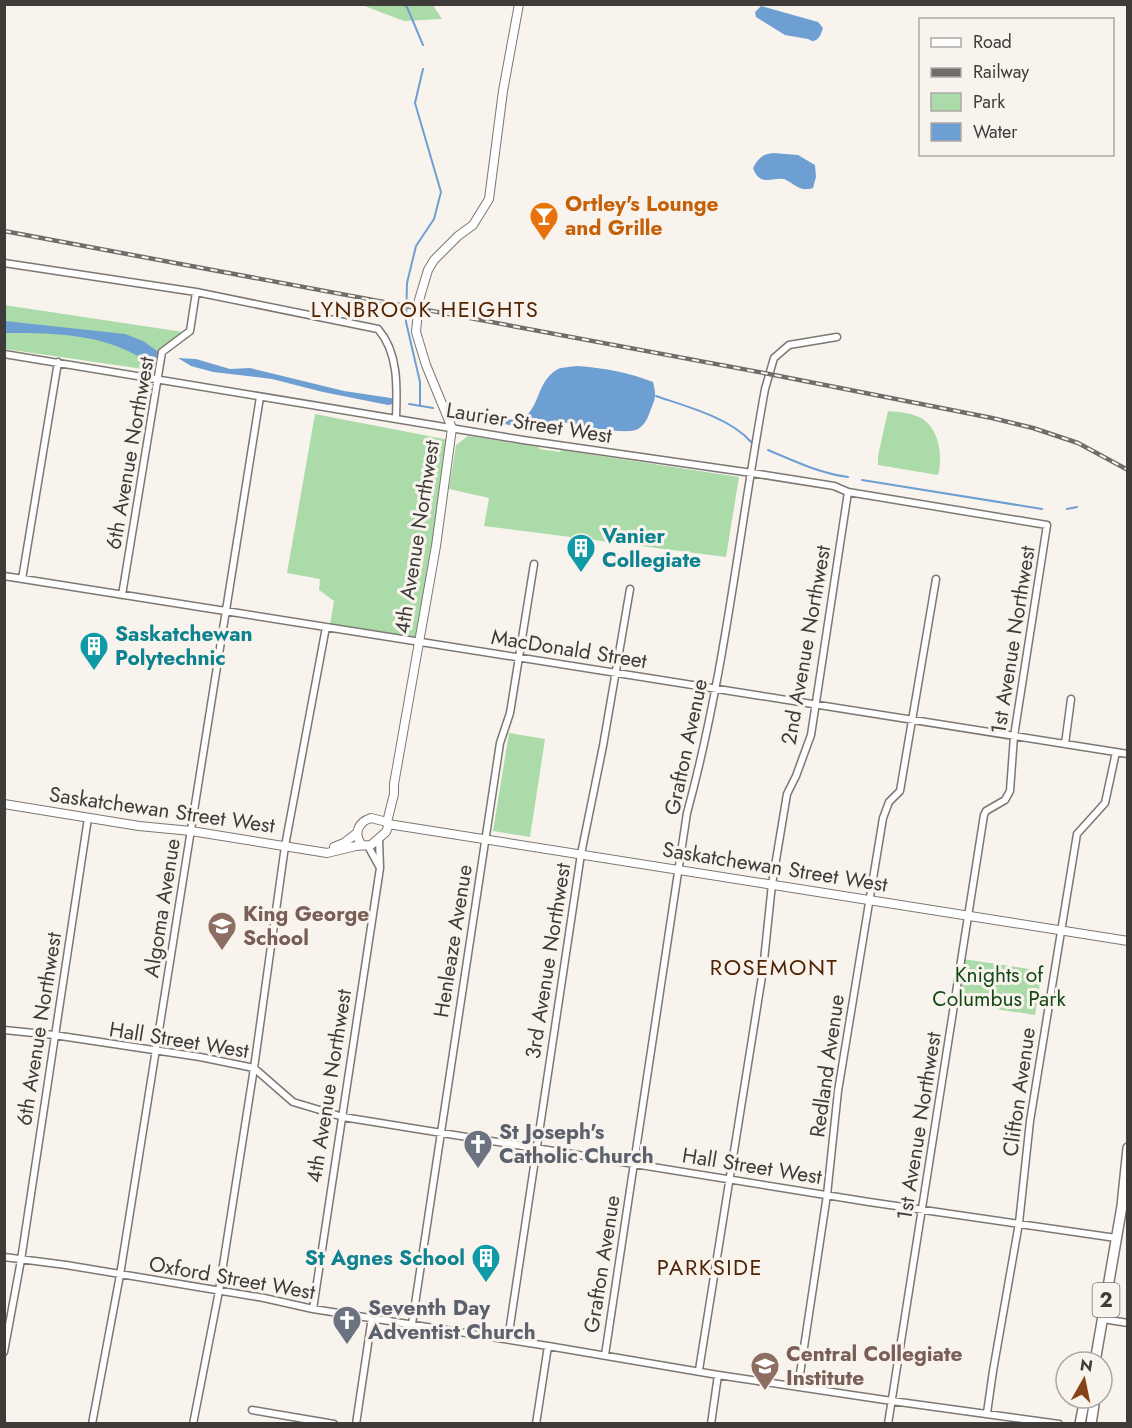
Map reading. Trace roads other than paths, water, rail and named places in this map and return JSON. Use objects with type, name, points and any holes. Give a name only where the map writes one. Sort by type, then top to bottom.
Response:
[{"type":"main road","name":"2","points":[[1097,1350],[1116,1238],[1125,1206],[1128,1148]]},
{"type":"street","name":"4th Avenue Northwest","points":[[387,826],[436,546],[452,428],[426,365],[416,332],[418,300],[428,270],[434,260],[458,236],[473,225],[489,199],[503,91],[519,4]]},
{"type":"street","points":[[4,263],[196,292],[378,330],[387,339],[397,377],[396,418]]},
{"type":"street","name":"6th Avenue Northwest","points":[[122,595],[162,352],[190,331],[196,292]]},
{"type":"street","name":"Grafton Avenue","points":[[605,1355],[687,813],[702,760],[714,689],[719,674],[765,389],[774,358],[789,345],[837,338]]},
{"type":"street","name":"Laurier Street West","points":[[4,354],[452,428],[752,472],[834,486],[848,492],[1047,525]]},
{"type":"street","points":[[22,579],[58,362]]},
{"type":"street","name":"Algoma Avenue","points":[[92,1424],[120,1275],[260,397]]},
{"type":"street","name":"2nd Avenue Northwest","points":[[699,1370],[763,970],[772,884],[787,794],[811,735],[848,492]]},
{"type":"street","name":"1st Avenue Northwest","points":[[888,1424],[984,815],[986,810],[1005,800],[1010,791],[1014,736],[1047,525]]},
{"type":"street","name":"Henleaze Avenue","points":[[412,1324],[500,743],[510,713],[534,564]]},
{"type":"street","name":"MacDonald Street","points":[[4,576],[1128,754]]},
{"type":"street","name":"Redland Avenue","points":[[798,1387],[827,1195],[838,1091],[883,818],[889,802],[900,791],[936,579]]},
{"type":"street","name":"3rd Avenue Northwest","points":[[508,1339],[581,854],[630,589]]},
{"type":"street","points":[[193,1424],[219,1291],[254,1068],[285,846],[326,627]]},
{"type":"street","points":[[1065,744],[1071,699]]},
{"type":"street","name":"Clifton Avenue","points":[[987,1413],[1019,1223],[1030,1121],[1077,834],[1105,803],[1116,752]]},
{"type":"street","name":"4th Avenue Northwest","points":[[377,818],[385,809],[388,794],[394,784]]},
{"type":"street","name":"Saskatchewan Street West","points":[[4,804],[320,852],[334,852],[365,845]]},
{"type":"street","name":"6th Avenue Northwest","points":[[4,1352],[21,1260],[88,818]]},
{"type":"street","points":[[365,845],[379,839],[387,826],[377,818],[366,819],[358,827],[357,838],[365,845],[380,868]]},
{"type":"street","name":"Saskatchewan Street West","points":[[387,826],[400,829],[417,828],[1128,940]]},
{"type":"street","name":"Saskatchewan Street West","points":[[315,850],[335,847],[357,832]]},
{"type":"street","name":"4th Avenue Northwest","points":[[313,1309],[380,868],[379,839]]},
{"type":"street","name":"Hall Street West","points":[[4,1030],[54,1035],[254,1068],[293,1102],[343,1117],[922,1210],[1116,1238]]},
{"type":"street","name":"Oxford Street West","points":[[4,1257],[699,1370],[718,1375],[1059,1424]]},
{"type":"street","points":[[356,1424],[372,1317]]},
{"type":"street","points":[[1103,1319],[1128,1323]]},
{"type":"street","points":[[536,1424],[548,1346]]},
{"type":"street","points":[[711,1424],[718,1375]]},
{"type":"street","points":[[252,1410],[334,1424]]},
{"type":"water","points":[[761,6],[818,22],[823,28],[816,40],[812,41],[785,35],[756,17],[755,12]]},
{"type":"water","points":[[766,154],[798,155],[815,165],[816,177],[813,188],[801,189],[786,180],[760,178],[753,168]]},
{"type":"water","points":[[5,321],[125,334],[143,341],[160,353],[153,364],[113,345],[83,337],[5,333]]},
{"type":"water","points":[[178,358],[196,359],[230,369],[250,368],[344,391],[391,398],[394,399],[393,404],[388,405],[323,392],[272,379],[213,372],[191,366]]},
{"type":"water","points":[[577,366],[615,371],[653,382],[655,399],[643,425],[631,431],[622,431],[597,429],[554,420],[548,427],[536,418],[518,426],[465,413],[469,410],[507,419],[519,419],[531,411],[545,381],[551,374],[560,368]]},
{"type":"waterway","points":[[403,4],[407,7],[423,45]]},
{"type":"waterway","points":[[420,406],[420,382],[406,322],[407,283],[416,246],[434,219],[441,192],[415,103],[423,69]]},
{"type":"waterway","points":[[656,396],[720,420],[732,426],[751,442]]},
{"type":"waterway","points":[[409,404],[433,408]]},
{"type":"waterway","points":[[768,450],[817,470],[848,477]]},
{"type":"waterway","points":[[862,480],[1042,509]]},
{"type":"waterway","points":[[1067,509],[1077,507]]},
{"type":"railway","points":[[4,231],[992,418],[1033,428],[1078,443],[1128,470]]},
{"type":"place","name":"Ortley's Lounge and Grille","points":[[544,242]]},
{"type":"place","name":"Vanier Collegiate","points":[[581,574]]},
{"type":"place","name":"Saskatchewan Polytechnic","points":[[94,672]]},
{"type":"place","name":"King George School","points":[[222,952]]},
{"type":"place","name":"St Joseph's Catholic Church","points":[[478,1170]]},
{"type":"place","name":"St Agnes School","points":[[486,1284]]},
{"type":"place","name":"Seventh Day Adventist Church","points":[[347,1346]]},
{"type":"place","name":"Central Collegiate Institute","points":[[765,1392]]},
{"type":"district","name":"LYNBROOK HEIGHTS","points":[[425,309]]},
{"type":"district","name":"ROSEMONT","points":[[774,967]]},
{"type":"district","name":"PARKSIDE","points":[[710,1267]]},
{"type":"park label","name":"Knights of Columbus Park","points":[[999,987]]}]
